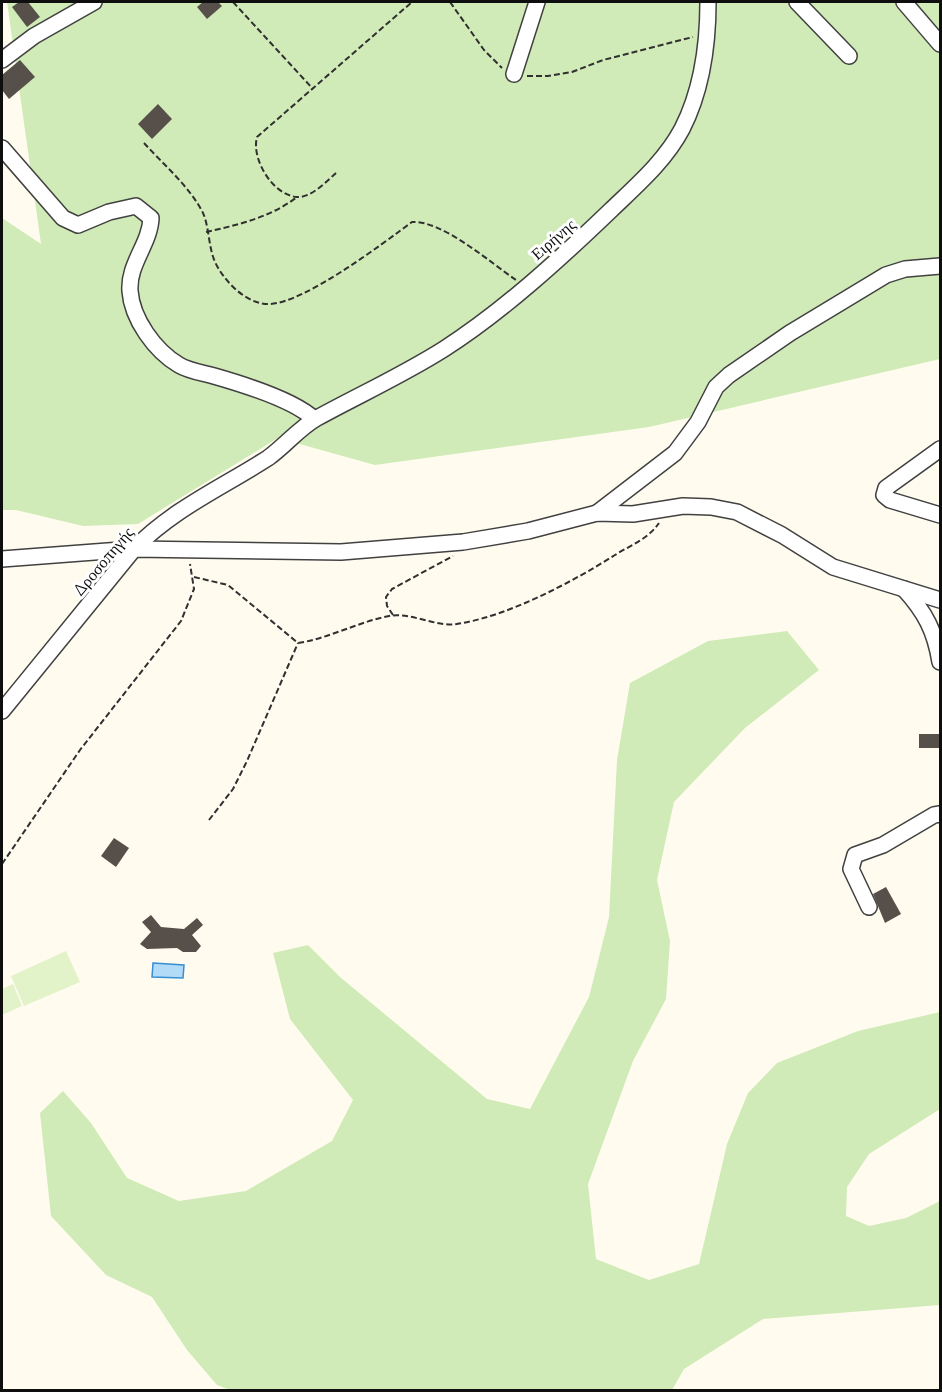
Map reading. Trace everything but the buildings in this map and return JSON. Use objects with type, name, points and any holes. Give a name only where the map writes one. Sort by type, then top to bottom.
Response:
[{"type":"street","points":[[2,60],[34,36],[94,2]]},
{"type":"street","points":[[514,74],[537,2]]},
{"type":"street","name":"Ειρήνης","points":[[314,420],[381,386],[446,348],[525,287],[579,241],[652,170],[673,145],[690,111],[708,37],[708,2]]},
{"type":"street","points":[[797,2],[849,56]]},
{"type":"street","points":[[904,2],[940,44]]},
{"type":"street","points":[[2,148],[63,218],[78,225],[116,210],[136,206],[151,218],[150,229],[132,270],[130,291],[134,314],[164,353],[179,366],[244,385],[306,411],[314,420]]},
{"type":"street","points":[[597,513],[675,453],[698,422],[716,387],[729,375],[790,333],[886,275],[905,269],[940,266]]},
{"type":"street","name":"Δροσοπηγής","points":[[2,711],[134,549],[155,528],[196,500],[266,458],[314,420]]},
{"type":"street","points":[[940,449],[886,488],[884,495],[890,500],[940,515]]},
{"type":"street","points":[[2,559],[134,549],[341,552],[463,542],[528,531],[597,513],[633,514],[669,508],[711,507],[736,512],[782,535],[832,567],[940,600]]},
{"type":"street","points":[[904,589],[928,618],[936,636],[940,662]]},
{"type":"street","points":[[869,907],[851,869],[855,855],[883,845],[934,815],[940,814]]},
{"type":"path","points":[[233,2],[313,89]]},
{"type":"path","points":[[336,173],[308,195],[297,197],[284,193],[272,183],[260,164],[254,147],[257,137],[412,2]]},
{"type":"path","points":[[450,2],[484,50],[498,65],[514,74],[549,76],[685,38],[708,37]]},
{"type":"path","points":[[144,143],[194,199],[203,215],[216,265],[231,286],[257,302],[270,304],[288,299],[336,275],[412,222],[423,221],[441,229],[525,287]]},
{"type":"path","points":[[207,232],[253,220],[283,208],[297,197]]},
{"type":"path","points":[[194,577],[228,585],[298,643],[310,641],[346,626],[393,615],[455,624],[525,602],[592,571],[642,540],[657,526],[669,508]]},
{"type":"path","points":[[2,864],[80,750],[181,621],[194,589],[194,577],[185,551]]},
{"type":"path","points":[[393,615],[386,597],[392,589],[460,552]]},
{"type":"path","points":[[209,820],[233,789],[298,643]]},
{"type":"green space","points":[[7,2],[940,2],[940,359],[649,427],[375,465],[278,438],[138,524],[83,526],[16,510],[2,510],[2,218],[41,244]]},
{"type":"green space","points":[[787,631],[819,670],[745,728],[674,802],[657,880],[670,941],[666,999],[633,1061],[588,1184],[596,1259],[649,1280],[699,1264],[727,1144],[748,1093],[777,1063],[858,1031],[940,1012],[940,1109],[869,1154],[847,1187],[846,1216],[869,1226],[906,1218],[940,1201],[940,1305],[763,1319],[684,1369],[672,1390],[230,1390],[217,1385],[187,1350],[152,1297],[106,1275],[51,1216],[40,1113],[63,1091],[91,1123],[127,1178],[179,1201],[246,1191],[332,1141],[353,1100],[290,1019],[273,953],[308,945],[340,977],[487,1099],[530,1109],[589,997],[609,917],[617,760],[630,683],[708,641]]},
{"type":"green space","points":[[66,951],[80,982],[24,1006],[11,976]]},
{"type":"green space","points":[[13,984],[22,1006],[2,1015],[2,989]]},
{"type":"water","points":[[153,963],[184,965],[183,978],[152,977]]}]
